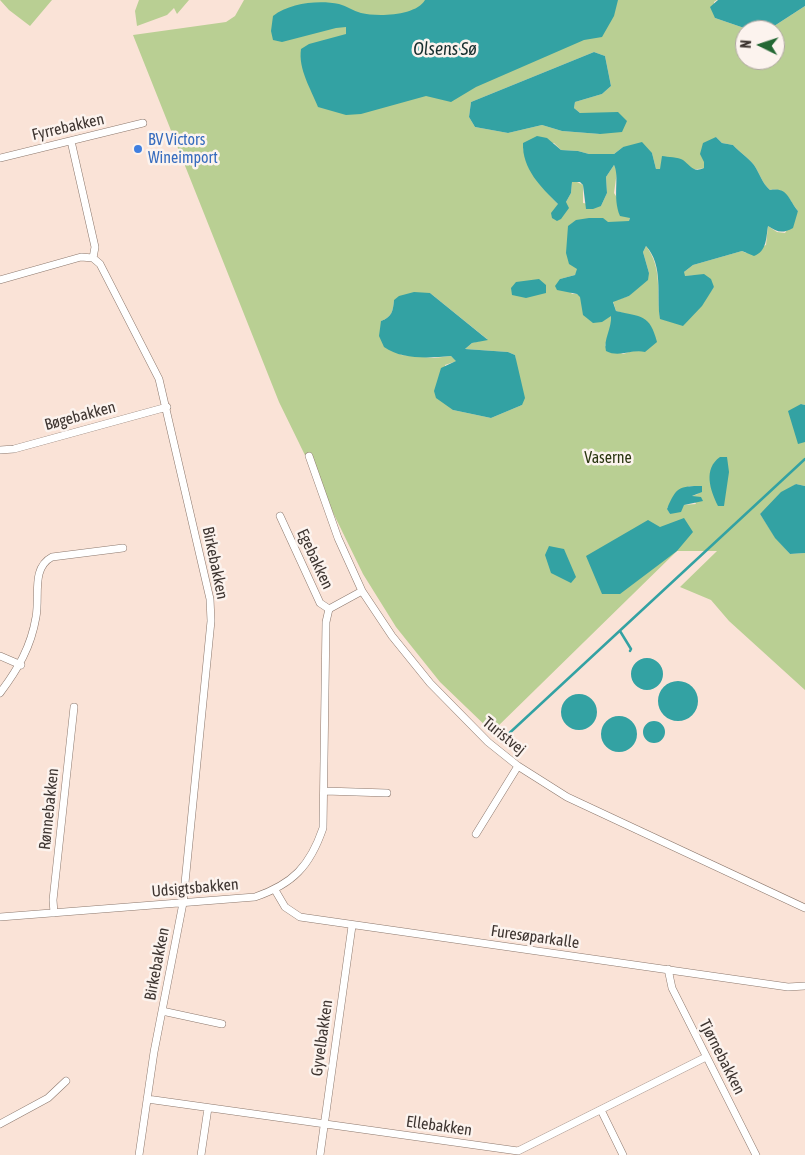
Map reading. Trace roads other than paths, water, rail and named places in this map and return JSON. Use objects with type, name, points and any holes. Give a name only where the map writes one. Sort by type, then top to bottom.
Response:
[{"type":"street","name":"Fyrrebakken","points":[[0,158],[143,123]]},
{"type":"street","points":[[0,280],[81,257],[93,258],[95,247],[71,141]]},
{"type":"street","name":"Birkebakken","points":[[93,258],[100,264],[159,379],[167,406],[210,599],[211,621],[184,903],[162,1012],[139,1155]]},
{"type":"street","name":"Bøgebakken","points":[[0,450],[14,449],[167,406]]},
{"type":"street","name":"Turistvej","points":[[309,456],[338,538],[362,591],[392,636],[430,683],[465,721],[518,766],[567,797],[805,908]]},
{"type":"street","name":"Egebakken","points":[[280,516],[320,603],[329,609]]},
{"type":"street","points":[[0,693],[21,665],[31,640],[37,615],[39,570],[44,561],[52,557],[123,548]]},
{"type":"street","points":[[329,609],[362,591]]},
{"type":"street","name":"Udsigtsbakken","points":[[0,917],[255,896],[274,890],[293,878],[306,864],[317,847],[323,828],[326,622],[329,609]]},
{"type":"street","points":[[0,656],[21,665]]},
{"type":"street","name":"Rønnebakken","points":[[54,913],[53,900],[74,707]]},
{"type":"street","points":[[476,834],[518,766]]},
{"type":"street","points":[[325,791],[387,792]]},
{"type":"street","name":"Furesøparkalle","points":[[274,890],[285,907],[300,917],[352,926],[788,987],[805,986]]},
{"type":"street","name":"Gyvelbakken","points":[[320,1155],[352,926]]},
{"type":"street","name":"Tjørnebakken","points":[[668,969],[672,988],[756,1155]]},
{"type":"street","name":"Birkebakken","points":[[162,1012],[222,1024]]},
{"type":"street","name":"Ellebakken","points":[[147,1100],[517,1153],[706,1057]]},
{"type":"street","points":[[0,1124],[48,1098],[66,1081]]},
{"type":"street","points":[[201,1155],[208,1108]]},
{"type":"street","points":[[601,1110],[623,1155]]},
{"type":"water","name":"Olsens Sø","points":[[425,0],[618,0],[614,16],[602,37],[584,40],[476,87],[451,102],[426,96],[361,114],[346,115],[318,107],[301,64],[301,49],[309,44],[346,34],[346,27],[282,42],[273,40],[271,31],[273,16],[296,5],[331,3],[342,5],[361,13],[386,15],[413,9]]},
{"type":"water","points":[[718,0],[805,0],[805,6],[783,20],[735,20],[735,25],[715,18],[710,7]]},
{"type":"water","points":[[594,52],[605,56],[611,86],[602,94],[575,102],[574,108],[580,113],[618,112],[627,121],[622,132],[600,134],[562,131],[542,125],[508,133],[475,127],[469,117],[471,102]]},
{"type":"water","points":[[537,136],[547,138],[561,150],[589,154],[614,154],[623,147],[642,142],[652,153],[656,169],[660,169],[662,156],[681,159],[697,170],[704,168],[704,162],[700,154],[703,143],[716,137],[722,143],[733,145],[749,160],[770,190],[781,190],[787,195],[798,211],[793,228],[780,231],[768,226],[764,247],[754,256],[742,251],[693,265],[684,272],[685,276],[704,274],[711,279],[714,287],[702,306],[683,326],[660,319],[657,272],[652,254],[646,246],[643,252],[649,273],[648,280],[629,296],[613,302],[616,311],[638,316],[648,321],[657,342],[645,352],[611,353],[606,351],[605,347],[611,316],[602,322],[593,323],[583,315],[580,297],[577,294],[557,290],[555,286],[560,279],[575,275],[577,269],[569,264],[566,253],[568,226],[576,220],[589,218],[603,218],[608,222],[629,221],[630,218],[620,216],[618,209],[616,170],[614,165],[606,177],[607,193],[601,206],[593,209],[586,209],[583,185],[580,182],[572,182],[571,193],[566,202],[569,208],[561,219],[557,221],[552,218],[551,213],[558,204],[534,177],[526,161],[523,143]]},
{"type":"water","points":[[539,279],[546,285],[546,293],[526,298],[512,295],[511,288],[516,282]]},
{"type":"water","points":[[414,292],[430,293],[488,340],[472,343],[465,349],[508,352],[515,355],[525,398],[522,405],[491,418],[453,410],[436,398],[434,391],[441,368],[456,361],[451,356],[408,356],[384,347],[379,336],[381,321],[388,318],[394,300],[399,296]]},
{"type":"water","points":[[801,404],[805,405],[805,442],[798,444],[788,411]]},
{"type":"water","points":[[720,457],[727,457],[729,472],[724,506],[718,506],[710,480],[711,467]]},
{"type":"water","points":[[796,484],[805,486],[805,553],[790,554],[775,538],[760,514],[781,492]]},
{"type":"water","points":[[702,486],[702,492],[692,496],[701,497],[703,501],[684,505],[681,512],[670,514],[667,509],[673,496],[679,489]]},
{"type":"water","points":[[684,518],[693,532],[677,551],[620,594],[602,594],[586,556],[648,520],[660,527]]},
{"type":"water","points":[[549,546],[564,549],[576,577],[571,583],[551,573],[545,555]]},
{"type":"water","points":[[647,658],[653,659],[658,663],[662,668],[662,680],[658,685],[653,689],[647,690],[641,689],[636,685],[632,680],[631,674],[632,668],[636,663],[641,659]]},
{"type":"water","points":[[678,681],[692,687],[698,701],[692,715],[678,721],[664,715],[658,701],[664,687]]},
{"type":"water","points":[[579,694],[586,695],[592,699],[596,705],[596,719],[592,725],[586,729],[579,730],[572,729],[566,725],[562,719],[561,712],[562,705],[566,699],[572,695]]},
{"type":"water","points":[[619,716],[626,717],[632,721],[636,727],[636,741],[632,747],[626,751],[619,752],[612,751],[606,747],[602,741],[601,734],[602,727],[606,721],[612,717]]},
{"type":"water","points":[[654,721],[662,724],[665,732],[662,740],[654,743],[646,740],[643,732],[646,724]]},
{"type":"waterway","points":[[503,739],[805,459]]},
{"type":"waterway","points":[[620,631],[631,649],[630,651]]},
{"type":"place","name":"BV Victors Wineimport","points":[[138,149]]},
{"type":"park label","name":"Vaserne","points":[[608,458]]}]
